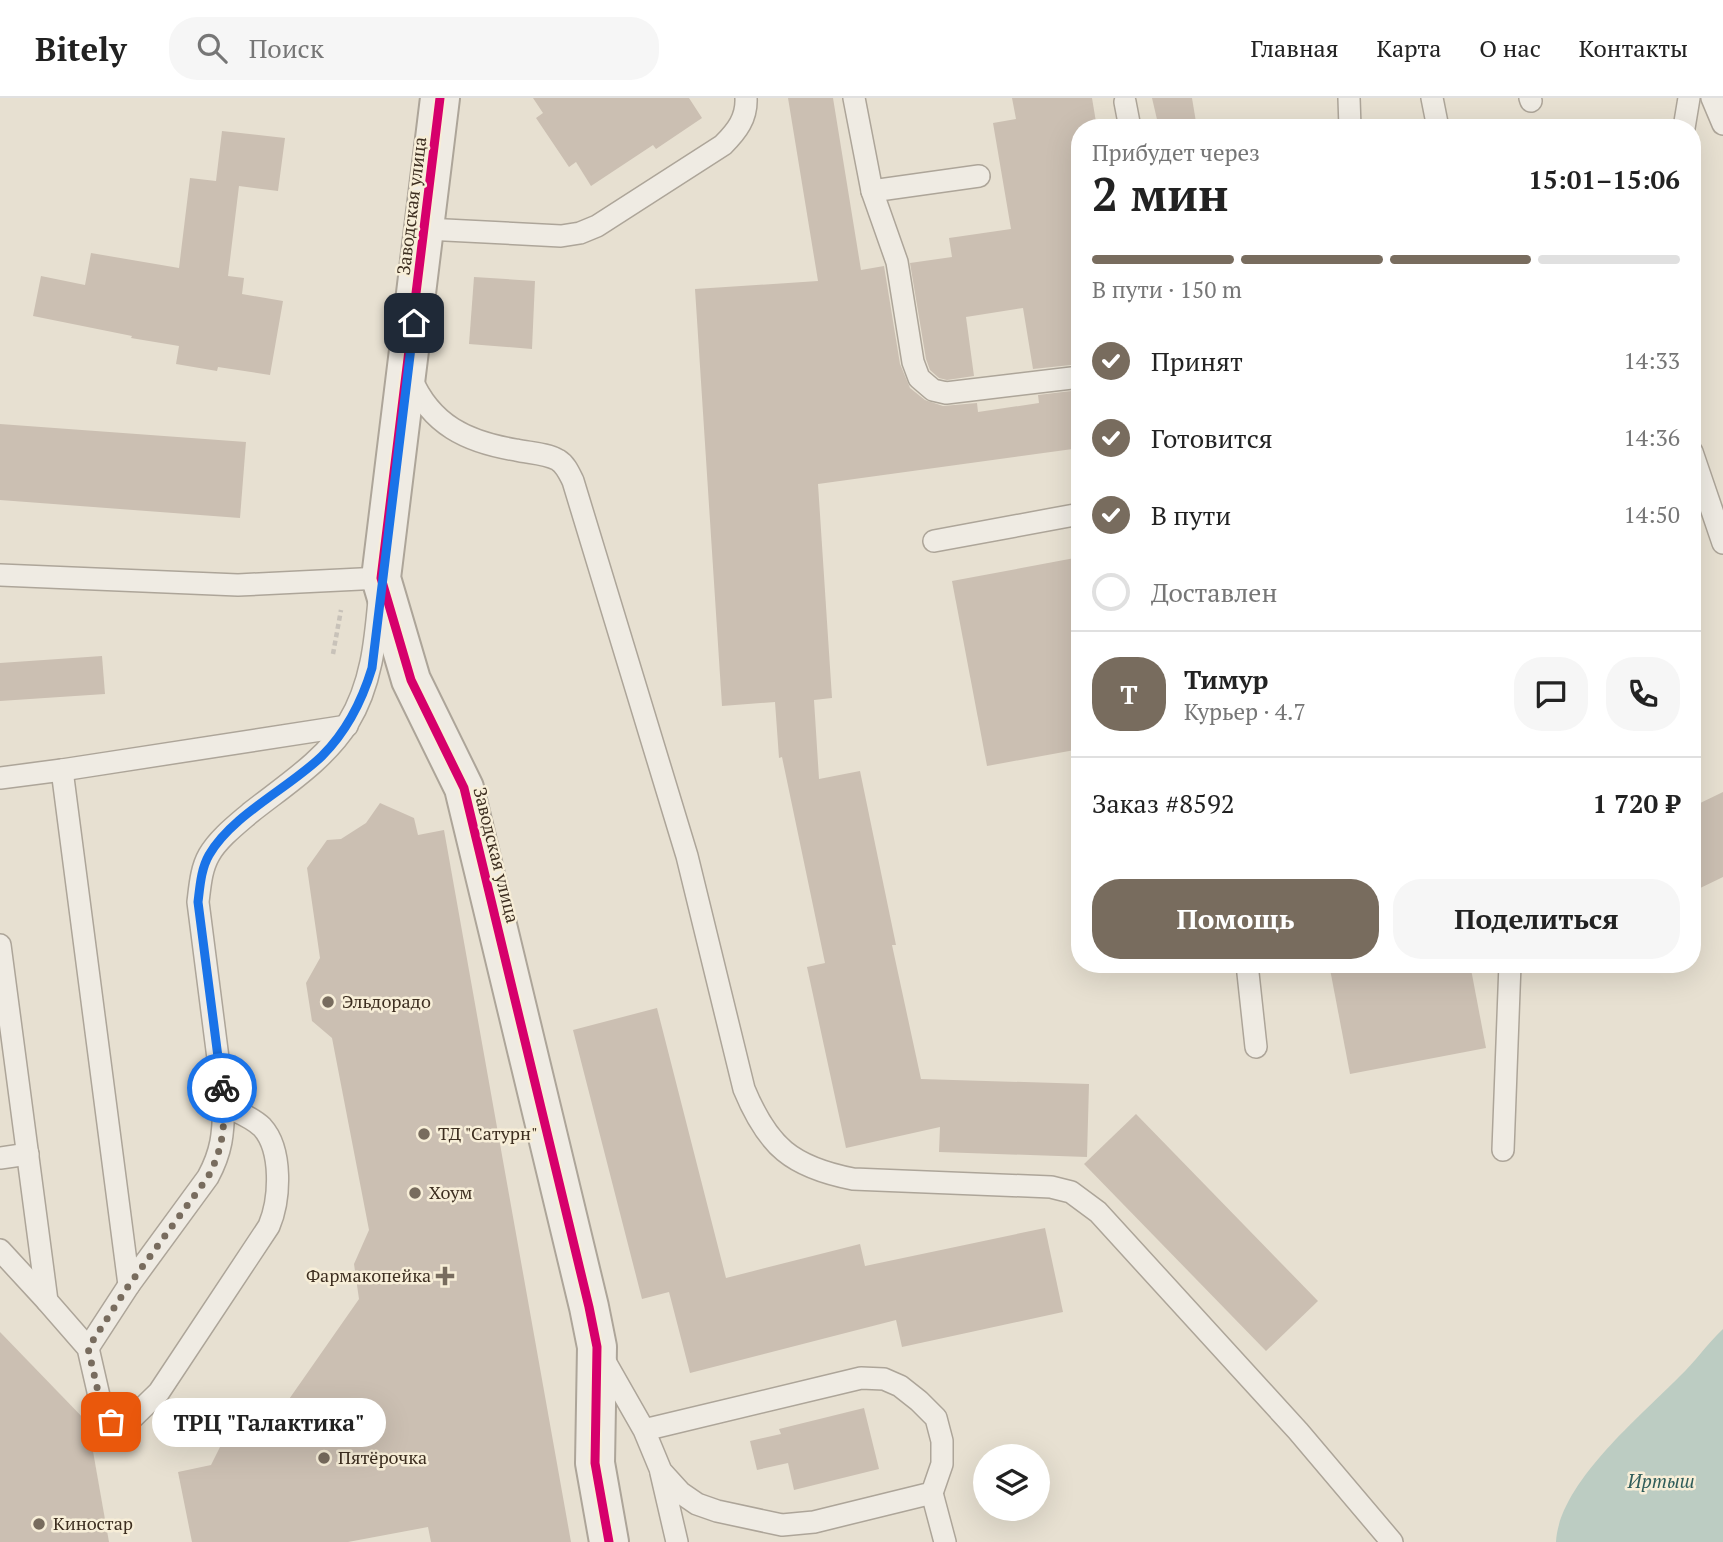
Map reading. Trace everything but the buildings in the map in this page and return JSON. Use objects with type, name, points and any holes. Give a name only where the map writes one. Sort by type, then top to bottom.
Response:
[{"type":"street","name":"Заводская улица","points":[[440,98],[381,578],[411,680],[464,788],[580,1266],[597,1347],[595,1463],[609,1542]]},
{"type":"lane","points":[[426,229],[561,236],[580,233],[597,226],[723,145],[738,130],[747,110],[746,98]]},
{"type":"lane","points":[[854,98],[872,191],[897,262],[913,362],[919,379],[933,390],[946,393],[1071,378]]},
{"type":"lane","points":[[1349,98],[1350,119]]},
{"type":"lane","points":[[1432,98],[1436,119]]},
{"type":"lane","points":[[1686,119],[1689,98]]},
{"type":"lane","points":[[1712,98],[1723,124]]},
{"type":"lane","points":[[1125,102],[1128,119]]},
{"type":"lane","points":[[872,191],[979,176]]},
{"type":"lane","points":[[408,370],[420,398],[436,416],[453,429],[477,441],[557,459],[566,466],[573,481],[687,856],[744,1089],[755,1117],[769,1138],[787,1154],[822,1172],[853,1179],[1051,1187],[1071,1192],[1098,1213],[1297,1431],[1392,1542]]},
{"type":"lane","points":[[1701,477],[1721,531]]},
{"type":"lane","points":[[934,541],[1071,516]]},
{"type":"lane","points":[[0,575],[238,585],[381,578],[372,668],[362,698],[346,726],[322,755],[240,821],[223,838],[209,855],[201,874],[198,902],[224,1105],[219,1157],[208,1177],[129,1285],[88,1348]]},
{"type":"lane","points":[[0,778],[346,726]]},
{"type":"lane","points":[[62,770],[129,1285]]},
{"type":"lane","points":[[0,944],[47,1301]]},
{"type":"lane","points":[[1248,973],[1256,1046]]},
{"type":"lane","points":[[1503,1150],[1510,973]]},
{"type":"lane","points":[[0,1250],[88,1348],[102,1409],[111,1422],[121,1429],[159,1392],[269,1226],[275,1210],[278,1190],[271,1140],[252,1119],[224,1105]]},
{"type":"lane","points":[[0,1158],[28,1154]]},
{"type":"lane","points":[[597,1347],[644,1430],[661,1471],[677,1542]]},
{"type":"lane","points":[[644,1430],[861,1378],[884,1379],[900,1386],[936,1418],[942,1441],[942,1464],[932,1493],[945,1542]]},
{"type":"lane","points":[[661,1471],[681,1493],[697,1504],[782,1525],[814,1522],[932,1493]]},
{"type":"water","name":"Иртыш","points":[[1723,1329],[1723,1542],[1556,1542],[1561,1520],[1571,1497],[1586,1474]]},
{"type":"cycle path","points":[[440,98],[381,578],[411,680],[464,788],[589,1307],[597,1347],[595,1463],[609,1542]]},
{"type":"way so far","points":[[111,1422],[102,1409],[88,1348],[129,1285],[208,1177],[219,1157],[223,1133],[222,1088]]},
{"type":"place","name":"Эльдорадо","points":[[328,1002]]},
{"type":"place","name":"ТД \"Сатурн\"","points":[[424,1134]]},
{"type":"place","name":"Хоум","points":[[415,1193]]},
{"type":"place","name":"Фармакопейка","points":[[445,1276]]},
{"type":"place","name":"ТРЦ \"Галактика\"","points":[[111,1422]]},
{"type":"place","name":"Пятёрочка","points":[[324,1458]]},
{"type":"place","name":"Киностар","points":[[39,1524]]},
{"type":"route","points":[[222,1088],[198,902],[201,874],[209,855],[240,821],[322,755],[346,726],[362,698],[372,668],[414,323]]}]
